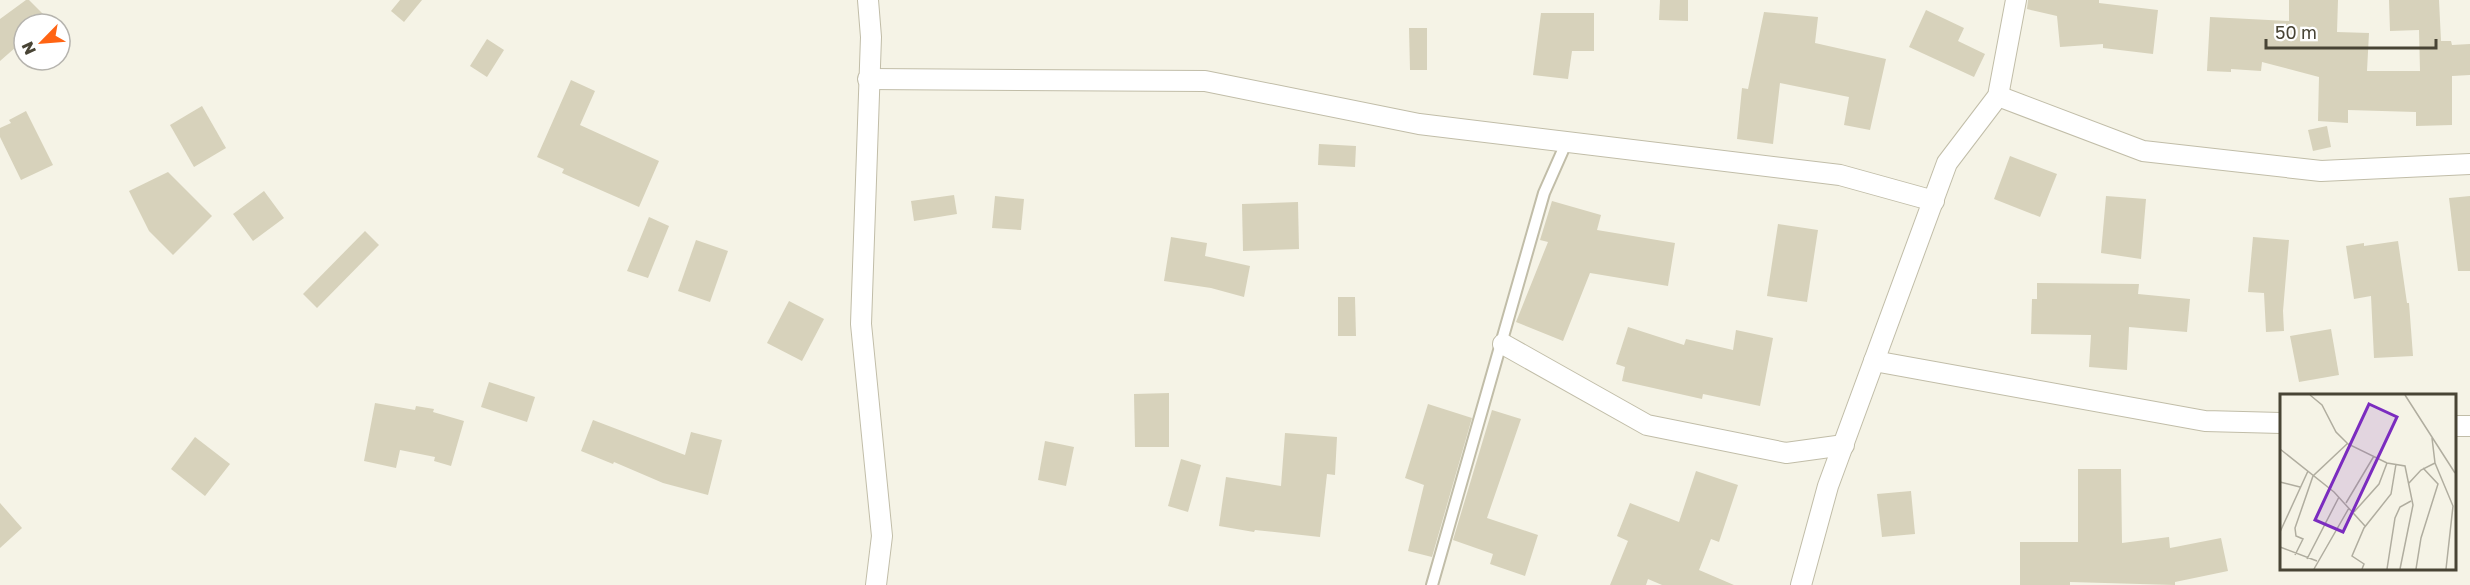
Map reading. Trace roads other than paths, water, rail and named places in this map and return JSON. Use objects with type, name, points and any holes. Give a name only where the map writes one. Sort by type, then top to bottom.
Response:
[{"type":"street","points":[[868,0],[871,37],[861,324],[882,536],[876,585]]},
{"type":"street","points":[[1801,585],[1828,486],[1947,163],[1998,96],[2016,0]]},
{"type":"street","points":[[868,79],[1205,81],[1419,124],[1840,175],[1934,201]]},
{"type":"street","points":[[1998,96],[2143,152],[2321,171],[2470,164]]},
{"type":"street","points":[[1503,344],[1647,425],[1786,453],[1844,445]]},
{"type":"street","points":[[1874,361],[2205,421],[2280,423]]},
{"type":"lane","points":[[1432,585],[1503,344],[1544,193],[1567,141]]}]
